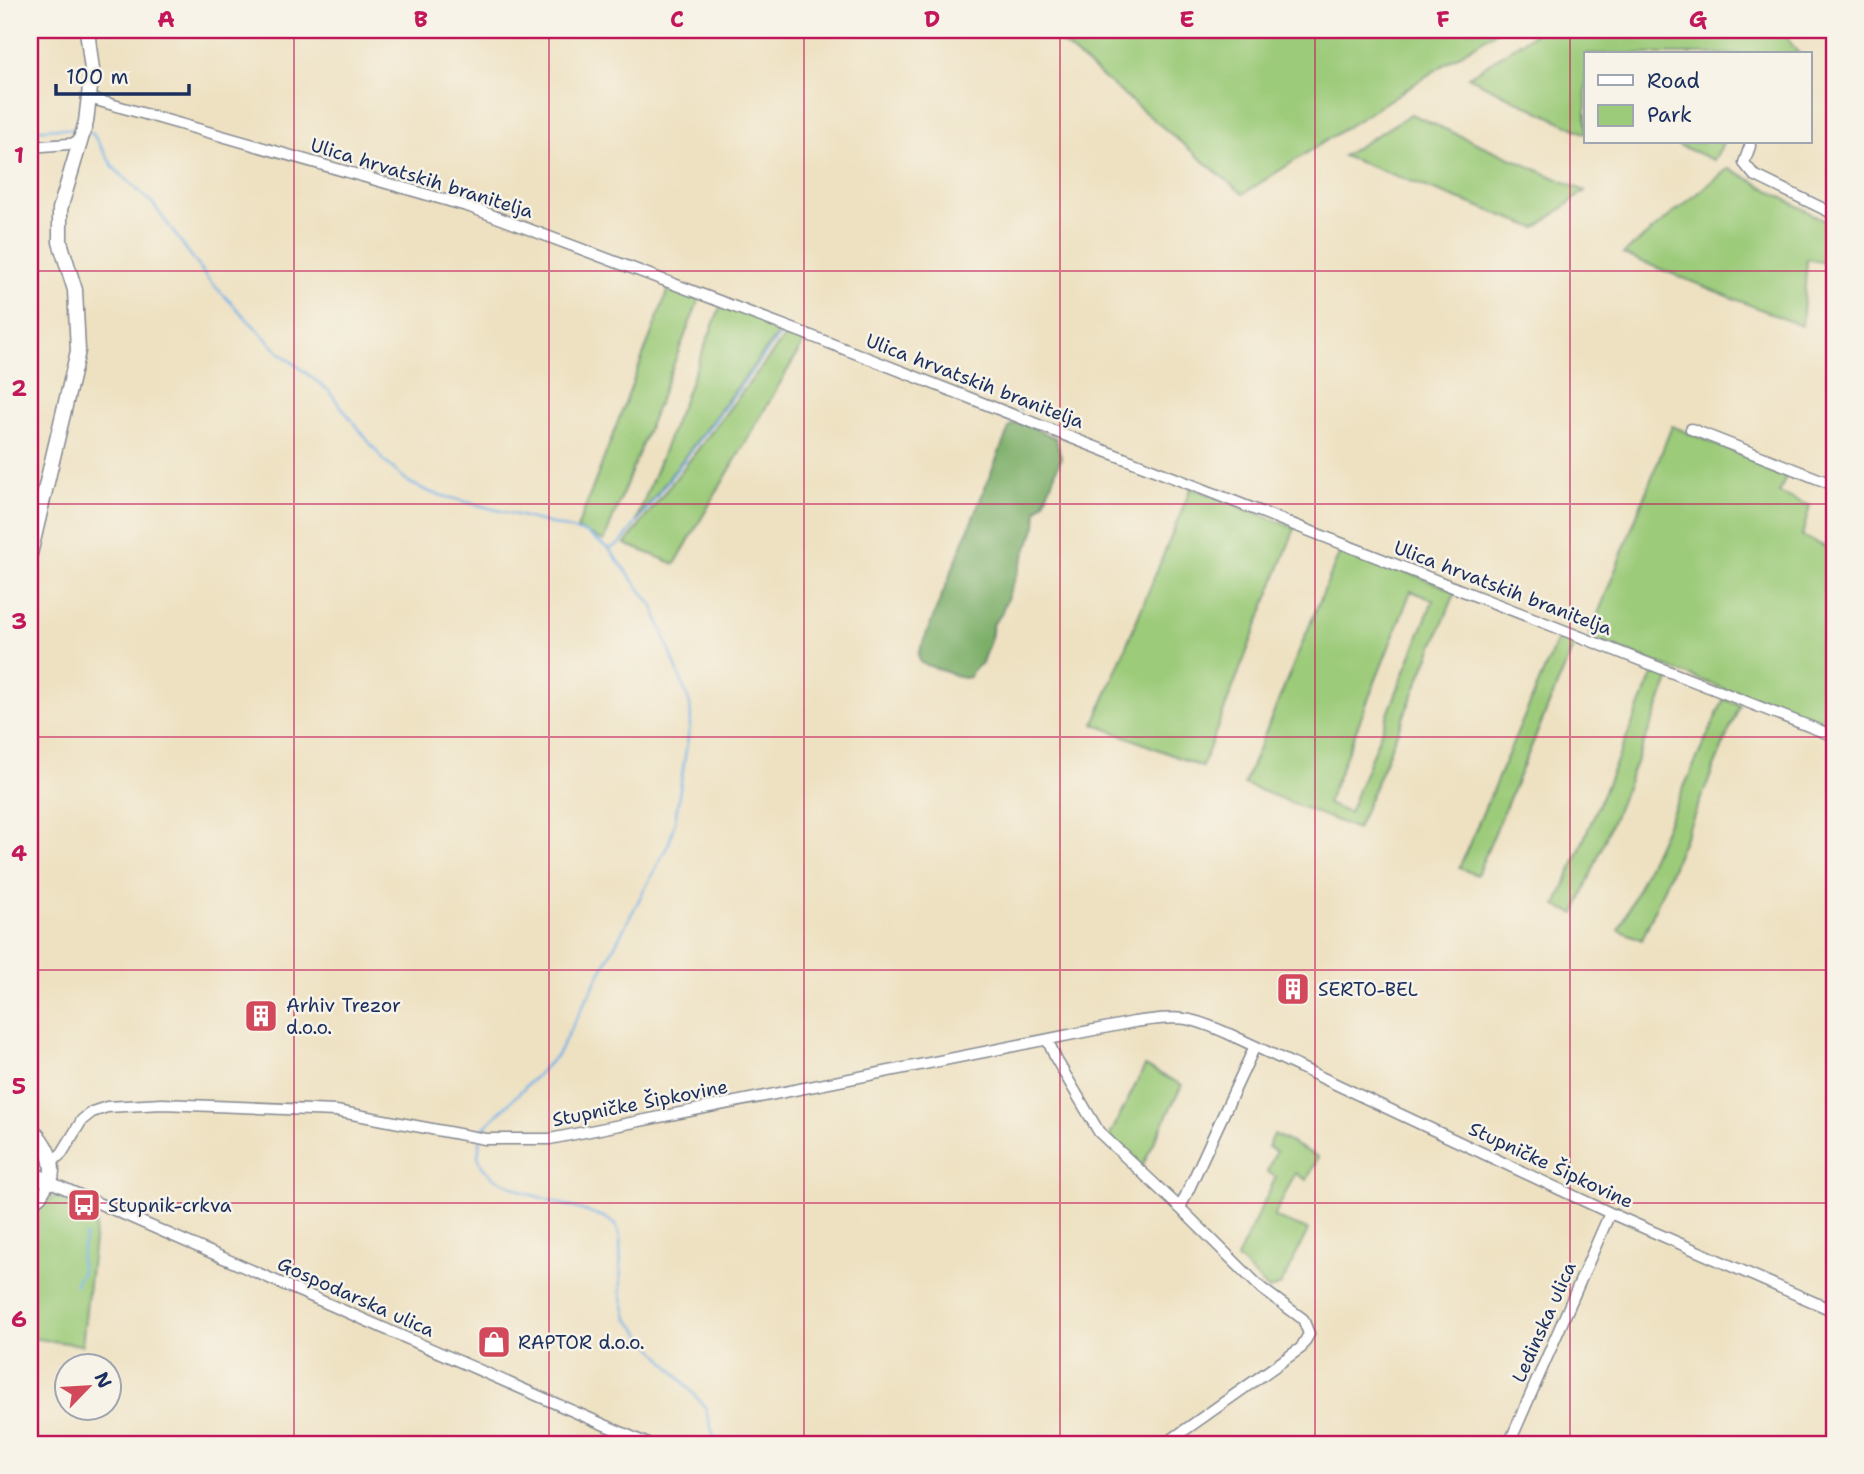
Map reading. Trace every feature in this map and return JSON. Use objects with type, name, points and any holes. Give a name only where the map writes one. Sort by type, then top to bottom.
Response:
[{"type":"main road","points":[[30,554],[78,351],[75,290],[60,242],[60,209],[86,122],[92,70],[87,30]]},
{"type":"main road","points":[[30,1128],[42,1142],[51,1162],[52,1174],[50,1182],[30,1173]]},
{"type":"street","name":"Ulica hrvatskih branitelja","points":[[89,98],[470,208],[801,332],[1834,736]]},
{"type":"street","points":[[30,146],[81,143]]},
{"type":"street","points":[[1751,146],[1744,163],[1754,176],[1834,214]]},
{"type":"street","points":[[1691,429],[1834,485]]},
{"type":"street","name":"Stupničke Šipkovine","points":[[51,1162],[57,1160],[82,1120],[92,1112],[107,1107],[162,1104],[336,1111],[481,1138],[550,1139],[1134,1023],[1181,1017],[1199,1021],[1255,1046],[1610,1213],[1834,1311]]},
{"type":"street","points":[[1048,1041],[1100,1132],[1261,1288],[1303,1320],[1308,1328],[1308,1337],[1301,1348],[1165,1444]]},
{"type":"street","points":[[1180,1208],[1255,1046]]},
{"type":"street","points":[[30,1206],[41,1197],[50,1182]]},
{"type":"street","name":"Gospodarska ulica","points":[[50,1182],[648,1444]]},
{"type":"street","name":"Ledinska ulica","points":[[1509,1444],[1610,1213]]},
{"type":"green space","points":[[1046,30],[1498,30],[1243,194]]},
{"type":"green space","points":[[1540,30],[1781,30],[1798,52],[1584,52],[1584,133],[1468,77]]},
{"type":"green space","points":[[1411,114],[1585,191],[1536,228],[1343,156]]},
{"type":"green space","points":[[1676,144],[1723,144],[1714,160]]},
{"type":"green space","points":[[1729,168],[1834,226],[1834,253],[1830,264],[1807,259],[1802,326],[1623,254]]},
{"type":"green space","points":[[670,285],[700,297],[604,541],[577,529]]},
{"type":"green space","points":[[721,305],[782,328],[636,521]]},
{"type":"green space","points":[[787,334],[805,340],[675,564],[625,544]]},
{"type":"green space","points":[[1022,423],[1056,438],[1061,458],[1044,502],[1037,510],[1036,526],[1000,616],[992,625],[991,639],[982,663],[972,671],[970,677],[963,678],[921,663],[918,655],[1009,428],[1013,424]]},
{"type":"green space","points":[[1672,426],[1787,474],[1779,493],[1810,506],[1802,536],[1834,551],[1834,731],[1589,637]]},
{"type":"green space","points":[[1191,488],[1295,528],[1202,767],[1094,724]]},
{"type":"green space","points":[[1342,547],[1456,591],[1357,829],[1244,784]],"holes":[[[1411,591],[1433,600],[1349,813],[1327,804]]]},
{"type":"green space","points":[[1559,636],[1575,643],[1477,875],[1459,868]]},
{"type":"green space","points":[[1654,672],[1670,678],[1575,914],[1556,906]]},
{"type":"green space","points":[[1724,699],[1740,705],[1642,940],[1619,930]]},
{"type":"green space","points":[[1145,1066],[1182,1085],[1142,1167],[1109,1137]]},
{"type":"green space","points":[[1274,1134],[1318,1157],[1307,1180],[1295,1173],[1274,1217],[1308,1230],[1281,1285],[1269,1290],[1237,1258],[1276,1177],[1267,1172],[1276,1151],[1268,1147]]},
{"type":"green space","points":[[56,1196],[78,1208],[97,1214],[82,1345],[30,1338],[30,1212]]},
{"type":"waterway","points":[[30,130],[60,128],[79,131]]},
{"type":"waterway","points":[[88,133],[93,134],[114,168],[153,204],[208,279],[279,352],[328,390],[385,462],[410,483],[432,493],[586,533],[609,549],[653,606],[690,704],[691,718],[669,843],[557,1055],[482,1130],[482,1134]]},
{"type":"waterway","points":[[609,549],[621,543],[779,336],[786,331]]},
{"type":"waterway","points":[[955,398],[1009,420],[1013,418]]},
{"type":"waterway","points":[[1020,410],[1023,406]]},
{"type":"waterway","points":[[480,1140],[478,1156],[482,1166],[493,1177],[526,1193],[604,1217],[616,1225],[620,1238],[621,1294],[627,1318],[705,1407],[716,1444]]},
{"type":"waterway","points":[[76,1285],[82,1272],[80,1259],[86,1235]]},
{"type":"place","name":"SERTO-BEL","points":[[1293,989]]},
{"type":"place","name":"Arhiv Trezor d.o.o.","points":[[261,1016]]},
{"type":"place","name":"Stupnik-crkva","points":[[84,1205]]},
{"type":"place","name":"RAPTOR d.o.o.","points":[[494,1342]]}]
